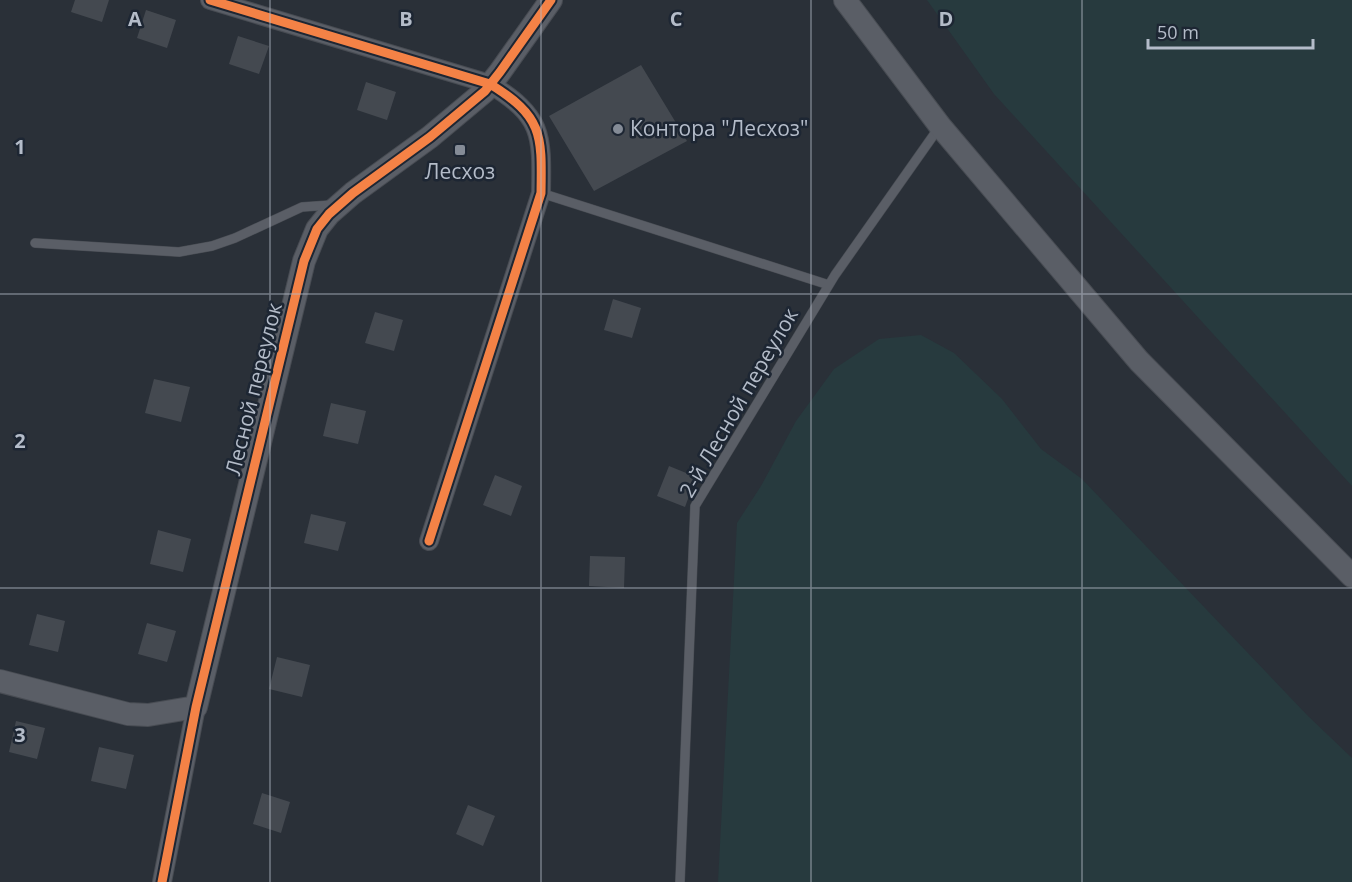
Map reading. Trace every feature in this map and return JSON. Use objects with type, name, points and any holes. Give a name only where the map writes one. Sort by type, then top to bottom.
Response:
[{"type":"street","points":[[210,0],[490,84],[527,111],[537,130],[542,153],[541,193],[429,541]]},
{"type":"street","name":"Лесной переулок","points":[[162,882],[196,707],[304,261],[317,229],[352,193],[430,137],[485,91],[551,0]]},
{"type":"street","points":[[845,0],[940,126],[1139,361],[1352,576]]},
{"type":"street","points":[[0,681],[128,714],[148,715],[196,707]]},
{"type":"lane","name":"2-й Лесной переулок","points":[[680,882],[695,506],[829,285],[940,126]]},
{"type":"lane","points":[[541,193],[829,285]]},
{"type":"lane","points":[[35,243],[179,252],[228,241],[302,207],[340,205]]},
{"type":"green space","points":[[927,0],[1352,0],[1352,486],[994,94]]},
{"type":"green space","points":[[921,335],[954,353],[1002,399],[1041,449],[1082,479],[1308,716],[1352,758],[1352,882],[718,882],[737,523],[761,486],[796,421],[834,369],[879,339]]},
{"type":"building","points":[[75,0],[109,0],[102,22],[71,12]]},
{"type":"building","points":[[146,10],[176,20],[167,48],[137,38]]},
{"type":"building","points":[[238,36],[269,46],[259,74],[229,64]]},
{"type":"building","name":"Контора \"Лесхоз\"","points":[[641,65],[687,141],[594,191],[549,116]]},
{"type":"building","points":[[366,82],[396,92],[387,120],[357,110]]},
{"type":"building","points":[[613,299],[641,308],[632,338],[604,330]]},
{"type":"building","points":[[375,312],[403,320],[394,351],[365,343]]},
{"type":"building","points":[[154,379],[190,387],[181,422],[145,413]]},
{"type":"building","points":[[331,403],[366,411],[358,444],[323,436]]},
{"type":"building","points":[[669,466],[696,477],[685,507],[657,496]]},
{"type":"building","points":[[495,475],[522,486],[511,516],[483,505]]},
{"type":"building","points":[[311,514],[346,522],[338,551],[304,543]]},
{"type":"building","points":[[158,530],[191,539],[183,572],[150,564]]},
{"type":"building","points":[[590,556],[625,557],[624,588],[589,586]]},
{"type":"building","points":[[37,614],[65,621],[58,652],[29,645]]},
{"type":"building","points":[[147,623],[176,631],[167,662],[138,654]]},
{"type":"building","points":[[277,657],[310,665],[302,697],[269,689]]},
{"type":"building","points":[[16,721],[45,728],[37,759],[9,752]]},
{"type":"building","points":[[99,747],[134,755],[126,789],[91,781]]},
{"type":"building","points":[[262,793],[290,802],[281,833],[253,824]]},
{"type":"building","points":[[468,805],[495,816],[483,846],[456,834]]},
{"type":"cycle path","points":[[210,0],[490,84],[520,107],[530,117],[536,129],[541,156],[541,193],[429,541]]},
{"type":"cycle path","points":[[162,882],[196,707],[304,261],[317,229],[329,214],[353,193],[430,137],[485,91],[551,0]]},
{"type":"place","name":"Контора \"Лесхоз\"","points":[[618,129]]},
{"type":"place","name":"Лесхоз","points":[[460,150]]}]
